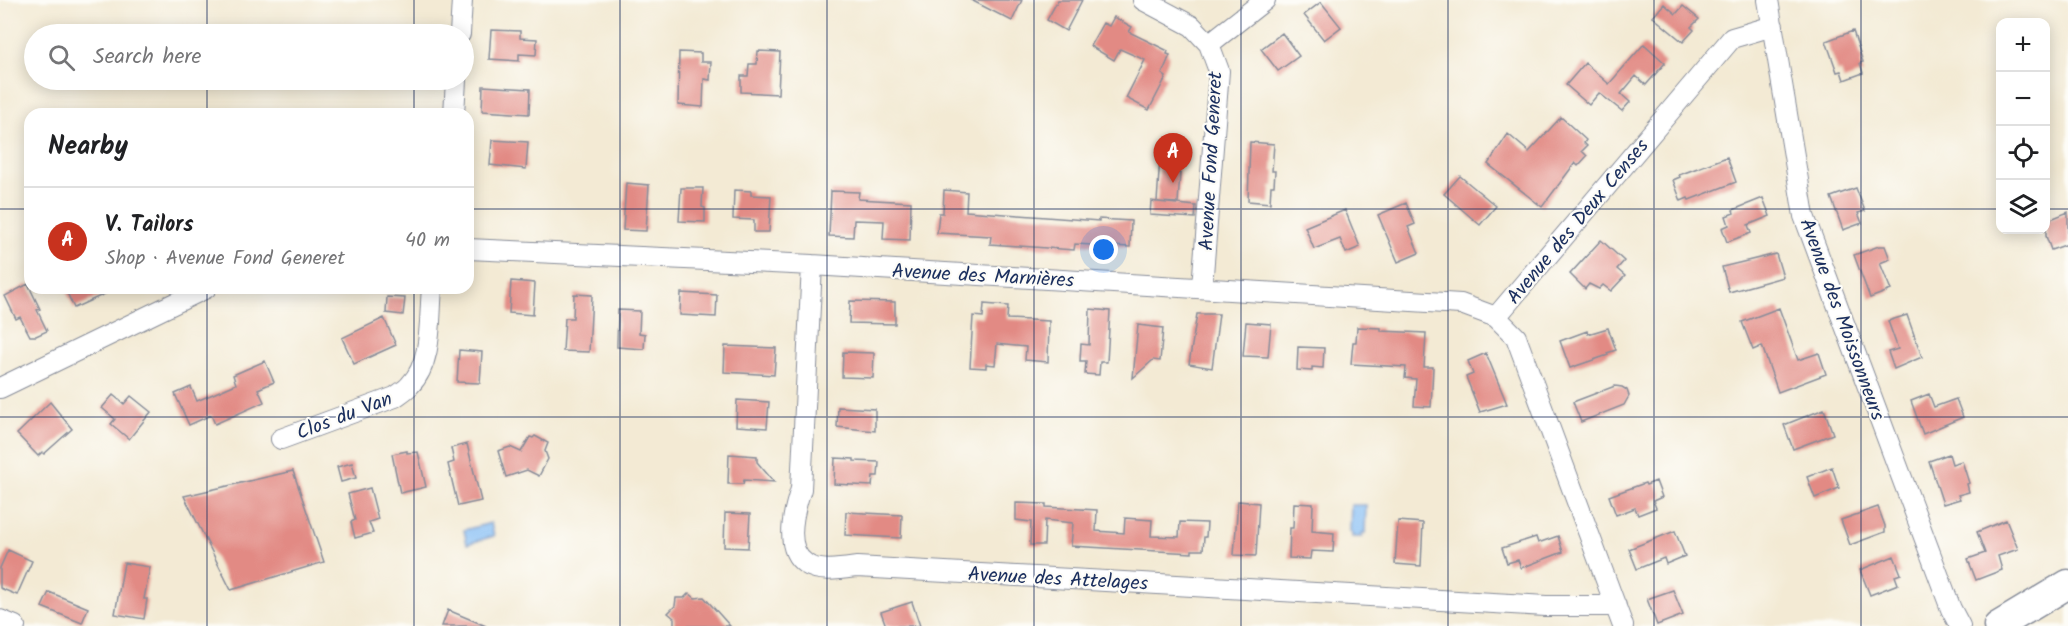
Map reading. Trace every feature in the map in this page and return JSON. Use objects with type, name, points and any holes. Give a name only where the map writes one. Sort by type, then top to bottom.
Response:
[{"type":"street","points":[[461,24],[462,0]]},
{"type":"street","name":"Avenue Fond Generet","points":[[1143,0],[1192,26],[1209,44],[1219,71],[1203,287]]},
{"type":"street","points":[[1209,44],[1265,0]]},
{"type":"street","name":"Avenue des Moissonneurs","points":[[1768,0],[1804,216],[1925,542],[1959,626]]},
{"type":"street","name":"Avenue des Deux Censes","points":[[1623,626],[1516,337],[1496,317],[1732,38],[1773,26]]},
{"type":"street","points":[[454,108],[455,90]]},
{"type":"street","name":"Avenue des Marnières","points":[[474,249],[812,265],[1461,304],[1496,317]]},
{"type":"street","name":"Avenue des Attelages","points":[[812,265],[801,489],[793,520],[793,544],[807,566],[827,570],[857,567],[1535,605],[1616,606]]},
{"type":"street","points":[[0,388],[194,294]]},
{"type":"street","name":"Clos du Van","points":[[281,439],[395,397],[410,386],[420,371],[427,347],[431,294]]},
{"type":"street","points":[[1998,626],[2068,584]]},
{"type":"street","points":[[0,620],[15,626]]},
{"type":"water","points":[[1351,505],[1366,505],[1365,533],[1362,533],[1362,537],[1352,537],[1350,532]]},
{"type":"water","points":[[491,523],[494,536],[467,544],[464,530]]},
{"type":"building","points":[[971,0],[1022,0],[1012,21]]},
{"type":"building","points":[[1058,0],[1082,0],[1066,31],[1047,20]]},
{"type":"building","points":[[1321,2],[1341,27],[1324,40],[1304,15]]},
{"type":"building","points":[[1664,4],[1676,14],[1683,6],[1699,19],[1691,27],[1694,30],[1683,42],[1653,17]]},
{"type":"building","points":[[1114,17],[1132,27],[1129,32],[1168,51],[1167,54],[1170,55],[1162,74],[1166,77],[1149,110],[1126,98],[1145,60],[1120,49],[1114,60],[1090,46],[1103,23],[1109,26]]},
{"type":"building","points":[[491,30],[520,31],[520,38],[537,39],[536,55],[519,54],[519,61],[489,59]]},
{"type":"building","points":[[1853,31],[1863,62],[1860,63],[1863,73],[1844,80],[1841,71],[1837,72],[1826,41]]},
{"type":"building","points":[[1282,33],[1299,56],[1278,71],[1261,49]]},
{"type":"building","points":[[1644,44],[1665,63],[1646,85],[1636,76],[1621,94],[1630,102],[1622,111],[1599,93],[1589,105],[1566,85],[1585,63],[1609,84]]},
{"type":"building","points":[[758,51],[780,52],[778,94],[741,92],[741,76],[748,76],[749,64],[757,64]]},
{"type":"building","points":[[679,52],[701,53],[701,62],[711,62],[710,80],[704,79],[703,107],[678,105]]},
{"type":"building","points":[[483,86],[530,89],[529,114],[482,111]]},
{"type":"building","points":[[1561,117],[1586,140],[1584,143],[1587,146],[1582,151],[1587,156],[1578,166],[1575,163],[1542,207],[1488,164],[1508,134],[1529,152]]},
{"type":"building","points":[[492,140],[528,142],[526,169],[490,165]]},
{"type":"building","points":[[1250,142],[1274,144],[1272,171],[1275,171],[1274,186],[1271,186],[1270,203],[1248,201]]},
{"type":"building","points":[[1160,157],[1179,158],[1178,173],[1180,173],[1178,203],[1158,202],[1196,206],[1195,218],[1150,215],[1151,201],[1157,202]]},
{"type":"building","points":[[1727,157],[1736,182],[1681,201],[1673,180],[1680,177],[1679,175]]},
{"type":"building","points":[[1460,176],[1496,206],[1480,225],[1444,194]]},
{"type":"building","points":[[626,183],[649,185],[646,231],[623,230]]},
{"type":"building","points":[[681,188],[703,188],[702,207],[705,208],[705,222],[679,221]]},
{"type":"building","points":[[1856,188],[1865,211],[1858,213],[1862,223],[1843,230],[1831,197]]},
{"type":"building","points":[[734,190],[751,191],[751,195],[771,196],[769,232],[754,232],[754,220],[733,219]]},
{"type":"building","points":[[944,190],[967,192],[966,211],[1099,221],[1099,219],[1131,221],[1130,247],[1075,244],[1074,250],[990,244],[991,236],[937,233],[939,213],[943,213]]},
{"type":"building","points":[[831,191],[859,192],[858,199],[911,202],[910,240],[883,239],[884,221],[854,220],[853,237],[829,236]]},
{"type":"building","points":[[1763,198],[1770,216],[1748,225],[1751,233],[1727,242],[1722,228],[1729,225],[1726,216],[1734,213],[1733,210]]},
{"type":"building","points":[[1406,203],[1415,224],[1408,227],[1419,253],[1398,262],[1378,215]]},
{"type":"building","points":[[1345,210],[1360,247],[1346,253],[1340,239],[1314,249],[1305,227]]},
{"type":"building","points":[[2068,212],[2068,244],[2051,250],[2046,236],[2050,234],[2050,219]]},
{"type":"building","points":[[1601,240],[1624,261],[1617,269],[1625,276],[1611,291],[1603,285],[1599,289],[1589,284],[1585,289],[1570,274]]},
{"type":"building","points":[[1885,246],[1890,259],[1880,263],[1891,290],[1870,298],[1854,255]]},
{"type":"building","points":[[1776,254],[1783,277],[1729,292],[1722,267]]},
{"type":"building","points":[[511,281],[535,283],[533,315],[509,313]]},
{"type":"building","points":[[24,286],[24,294],[33,294],[40,309],[37,310],[47,331],[30,336],[20,317],[16,319],[5,296]]},
{"type":"building","points":[[681,293],[717,295],[716,317],[680,315]]},
{"type":"building","points":[[68,294],[105,294],[74,308]]},
{"type":"building","points":[[574,294],[592,295],[589,352],[563,351],[565,318],[573,318]]},
{"type":"building","points":[[387,297],[405,298],[403,315],[386,313]]},
{"type":"building","points":[[850,301],[895,302],[895,324],[849,323]]},
{"type":"building","points":[[984,304],[1008,306],[1007,319],[1049,321],[1048,362],[1025,360],[1026,347],[997,344],[995,365],[986,364],[986,368],[970,367],[973,316],[983,317]]},
{"type":"building","points":[[1779,308],[1798,360],[1819,353],[1826,374],[1778,392],[1762,346],[1753,350],[1742,322]]},
{"type":"building","points":[[1090,309],[1110,311],[1107,362],[1100,362],[1099,375],[1085,374],[1086,361],[1080,361],[1081,344],[1089,345]]},
{"type":"building","points":[[618,310],[640,311],[639,333],[645,334],[644,349],[617,347]]},
{"type":"building","points":[[1197,314],[1219,314],[1212,368],[1189,364]]},
{"type":"building","points":[[1907,315],[1922,357],[1894,369],[1888,352],[1898,349],[1888,321]]},
{"type":"building","points":[[384,318],[396,345],[354,364],[342,338]]},
{"type":"building","points":[[1246,322],[1271,324],[1268,357],[1243,356]]},
{"type":"building","points":[[1138,325],[1163,328],[1160,361],[1153,360],[1133,378]]},
{"type":"building","points":[[1357,327],[1381,328],[1381,331],[1426,333],[1424,367],[1433,367],[1431,407],[1414,406],[1416,379],[1405,378],[1406,367],[1351,364]]},
{"type":"building","points":[[1608,328],[1616,350],[1570,368],[1560,341],[1587,331],[1588,334]]},
{"type":"building","points":[[725,346],[776,348],[774,375],[724,372]]},
{"type":"building","points":[[1298,347],[1324,348],[1323,368],[1312,367],[1312,371],[1297,370]]},
{"type":"building","points":[[459,350],[482,352],[480,383],[457,382]]},
{"type":"building","points":[[843,352],[874,353],[873,378],[842,377]]},
{"type":"building","points":[[1486,353],[1507,404],[1480,412],[1466,377],[1473,374],[1468,361]]},
{"type":"building","points":[[265,361],[274,382],[258,389],[264,402],[215,424],[211,415],[189,425],[175,394],[191,387],[197,401],[236,384],[233,375]]},
{"type":"building","points":[[1615,386],[1627,390],[1629,396],[1624,405],[1581,422],[1573,402]]},
{"type":"building","points":[[1929,394],[1934,407],[1956,399],[1963,417],[1923,434],[1911,401]]},
{"type":"building","points":[[113,395],[124,404],[131,396],[151,412],[129,439],[111,424],[115,419],[102,408]]},
{"type":"building","points":[[737,400],[769,402],[767,428],[736,426]]},
{"type":"building","points":[[50,402],[72,429],[44,454],[42,452],[38,456],[17,434]]},
{"type":"building","points":[[838,407],[875,409],[875,431],[837,427]]},
{"type":"building","points":[[1824,409],[1833,434],[1793,449],[1784,425]]},
{"type":"building","points":[[535,436],[548,443],[545,451],[548,459],[539,476],[527,470],[506,477],[498,451],[510,447],[521,452],[530,437]]},
{"type":"building","points":[[467,444],[481,501],[458,506],[448,464],[454,462],[451,448]]},
{"type":"building","points":[[407,451],[407,453],[418,452],[426,487],[400,493],[392,454]]},
{"type":"building","points":[[729,454],[757,456],[757,462],[774,482],[744,480],[743,484],[728,484]]},
{"type":"building","points":[[1949,454],[1952,464],[1962,461],[1969,483],[1967,484],[1969,492],[1958,495],[1960,499],[1943,504],[1929,461]]},
{"type":"building","points":[[835,458],[879,462],[878,476],[873,476],[872,486],[834,484]]},
{"type":"building","points":[[352,463],[356,478],[341,482],[337,467]]},
{"type":"building","points":[[1832,467],[1839,488],[1815,498],[1807,477]]},
{"type":"building","points":[[293,471],[324,562],[231,590],[184,496]]},
{"type":"building","points":[[1656,481],[1662,497],[1653,501],[1656,508],[1638,515],[1635,508],[1616,515],[1609,496]]},
{"type":"building","points":[[370,488],[378,519],[369,522],[373,533],[355,538],[351,522],[355,520],[348,494]]},
{"type":"building","points":[[1238,501],[1259,503],[1256,556],[1234,555]]},
{"type":"building","points":[[1016,503],[1097,510],[1096,531],[1124,533],[1125,518],[1152,520],[1151,536],[1179,537],[1180,522],[1207,523],[1206,537],[1204,537],[1203,550],[1192,550],[1192,553],[1071,546],[1073,523],[1045,520],[1044,545],[1030,545],[1031,522],[1016,520]]},
{"type":"building","points":[[1294,503],[1313,504],[1312,531],[1334,533],[1333,552],[1311,551],[1310,559],[1289,558]]},
{"type":"building","points":[[1878,507],[1885,532],[1850,545],[1841,520]]},
{"type":"building","points":[[846,512],[902,515],[901,538],[845,535]]},
{"type":"building","points":[[725,513],[750,514],[748,548],[724,547]]},
{"type":"building","points":[[2006,520],[2018,549],[1998,556],[2002,570],[1976,580],[1968,559],[1985,553],[1977,532]]},
{"type":"building","points":[[1398,521],[1423,523],[1421,566],[1395,564]]},
{"type":"building","points":[[1675,531],[1685,556],[1666,564],[1664,558],[1637,569],[1629,549]]},
{"type":"building","points":[[1558,536],[1563,552],[1521,568],[1518,560],[1507,563],[1502,548],[1536,537],[1538,543]]},
{"type":"building","points":[[8,550],[32,561],[17,595],[0,588],[0,568]]},
{"type":"building","points":[[1894,556],[1901,574],[1895,576],[1898,584],[1870,595],[1860,570]]},
{"type":"building","points":[[124,563],[150,567],[144,599],[147,599],[144,619],[115,614]]},
{"type":"building","points":[[1673,590],[1683,615],[1657,625],[1647,599]]},
{"type":"building","points":[[49,592],[88,608],[82,623],[42,607]]},
{"type":"building","points":[[689,593],[695,598],[704,597],[730,626],[674,626],[674,618],[668,613],[675,606],[676,598],[684,598]]},
{"type":"building","points":[[912,602],[920,626],[886,626],[881,612]]},
{"type":"building","points":[[448,610],[486,626],[442,626]]},
{"type":"place","name":"V. Tailors","points":[[1173,183]]}]
